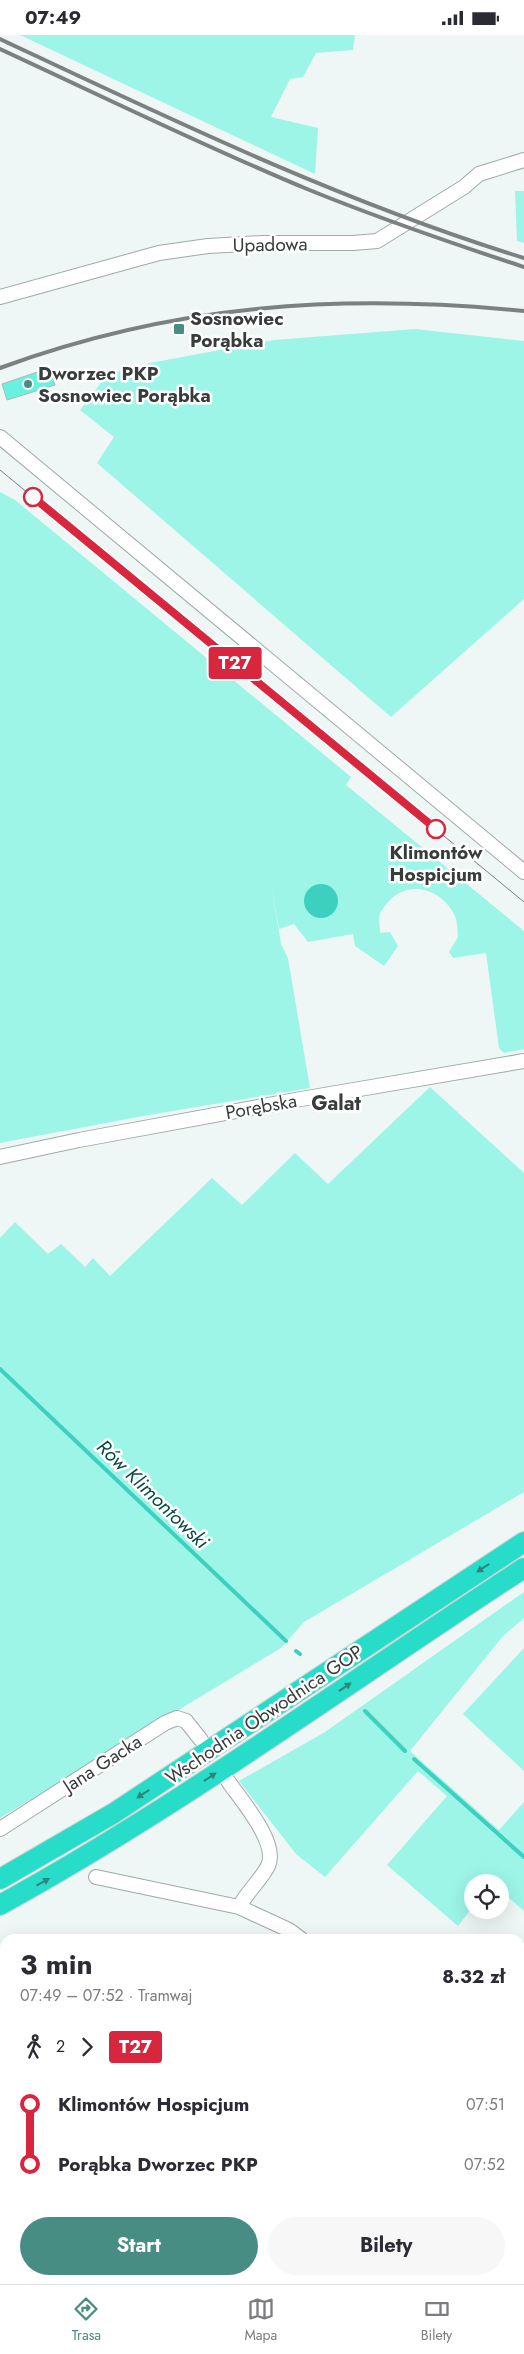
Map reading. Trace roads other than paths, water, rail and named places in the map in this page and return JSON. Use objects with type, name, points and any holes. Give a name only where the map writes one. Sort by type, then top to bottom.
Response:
[{"type":"highway","name":"Wschodnia Obwodnica GOP","points":[[0,1879],[114,1813],[524,1542]]},
{"type":"highway","name":"Wschodnia Obwodnica GOP","points":[[0,1905],[59,1873],[195,1787],[524,1568]]},
{"type":"street","name":"Upadowa","points":[[0,297],[159,253],[208,246],[377,241],[464,187],[479,174],[524,160]]},
{"type":"street","points":[[0,437],[524,872]]},
{"type":"street","name":"Porębska","points":[[0,1157],[301,1099],[524,1061]]},
{"type":"street","name":"Jana Gacka","points":[[0,1829],[165,1723],[177,1718],[186,1721],[201,1740]]},
{"type":"street","points":[[228,1781],[259,1825],[269,1846],[270,1857],[268,1865],[244,1896],[239,1907]]},
{"type":"street","points":[[96,1877],[239,1907],[293,1934]]},
{"type":"waterway","name":"Rów Klimontowski","points":[[0,1369],[286,1641]]},
{"type":"waterway","name":"Rów Klimontowski","points":[[296,1651],[300,1654]]},
{"type":"waterway","name":"Rów Klimontowski","points":[[365,1711],[405,1751]]},
{"type":"waterway","name":"Rów Klimontowski","points":[[414,1759],[524,1857]]},
{"type":"tram line","points":[[0,470],[524,902]]},
{"type":"tram line","name":"T27","points":[[33,497],[436,829]]},
{"type":"railway","points":[[0,39],[258,158],[390,212],[524,258]]},
{"type":"railway","points":[[0,49],[268,173],[415,230],[524,267]]},
{"type":"railway","points":[[0,368],[65,346],[130,330],[194,317],[259,309],[324,304],[389,303],[524,311]]},
{"type":"place","name":"Sosnowiec Porąbka","points":[[179,329]]},
{"type":"place","name":"Dworzec PKP Sosnowiec Porąbka","points":[[28,384]]},
{"type":"place","name":"Klimontów Hospicjum","points":[[436,829]]},
{"type":"district","name":"Galat","points":[[336,1103]]}]
